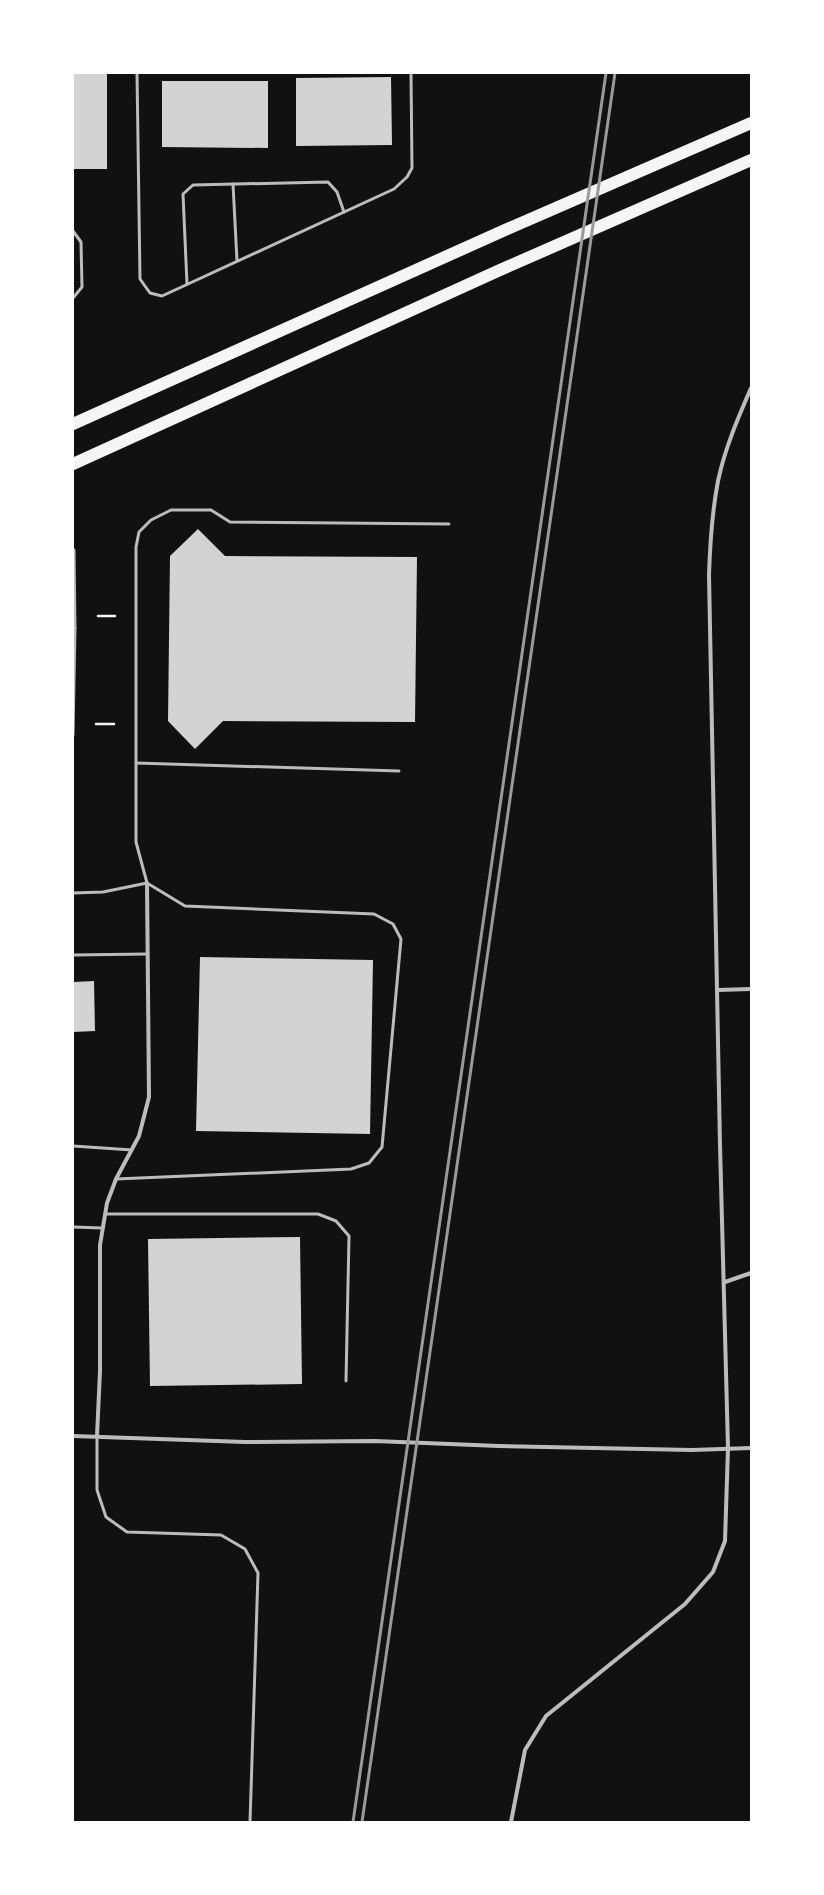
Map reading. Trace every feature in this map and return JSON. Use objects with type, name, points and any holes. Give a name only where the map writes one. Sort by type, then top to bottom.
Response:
[{"type":"highway","points":[[73,424],[505,230],[751,123]]},
{"type":"highway","points":[[73,464],[500,270],[751,160]]},
{"type":"street","points":[[511,1822],[525,1750],[546,1716],[685,1604],[713,1572],[725,1541],[728,1448],[725,1282],[720,1145],[709,575],[710,539],[714,503],[724,458],[751,388]]},
{"type":"street","points":[[97,1436],[100,1371],[100,1245],[104,1214],[116,1179],[139,1136],[149,1097],[147,883]]},
{"type":"street","points":[[718,990],[751,989]]},
{"type":"street","points":[[725,1282],[751,1273]]},
{"type":"street","points":[[73,1436],[245,1442],[376,1441],[461,1445],[692,1450],[751,1448]]},
{"type":"lane","points":[[137,73],[140,279],[150,293],[162,296],[394,189],[407,177],[412,168],[411,73]]},
{"type":"lane","points":[[187,284],[183,194],[193,184],[328,182],[337,192],[344,212]]},
{"type":"lane","points":[[233,184],[237,261]]},
{"type":"lane","points":[[73,230],[81,242],[82,287],[73,298]]},
{"type":"lane","points":[[147,883],[136,842],[136,547],[139,532],[151,520],[171,510],[211,510],[230,522],[449,524]]},
{"type":"lane","points":[[73,735],[74,550]]},
{"type":"lane","points":[[136,763],[399,771]]},
{"type":"lane","points":[[73,893],[103,892],[147,883],[186,906],[374,914],[392,924],[401,939],[382,1147],[369,1163],[352,1169],[116,1179]]},
{"type":"lane","points":[[73,955],[147,954]]},
{"type":"lane","points":[[73,1146],[132,1150]]},
{"type":"lane","points":[[104,1214],[318,1214],[336,1221],[349,1236],[346,1380]]},
{"type":"lane","points":[[73,1228],[102,1228]]},
{"type":"lane","points":[[97,1436],[96,1490],[106,1517],[127,1532],[221,1535],[245,1549],[258,1573],[250,1822]]},
{"type":"path","points":[[98,616],[115,616]]},
{"type":"path","points":[[96,724],[114,724]]},
{"type":"building","points":[[73,73],[107,73],[107,169],[73,169]]},
{"type":"building","points":[[391,77],[392,145],[296,146],[296,78]]},
{"type":"building","points":[[162,81],[268,81],[268,148],[162,147]]},
{"type":"building","points":[[198,529],[225,556],[417,557],[415,722],[223,721],[195,749],[168,721],[170,556]]},
{"type":"building","points":[[200,957],[373,960],[370,1134],[196,1131]]},
{"type":"building","points":[[94,981],[95,1031],[73,1032],[73,982]]},
{"type":"building","points":[[300,1237],[302,1384],[150,1386],[148,1239]]},
{"type":"railway","points":[[353,1822],[606,73]]},
{"type":"railway","points":[[362,1822],[615,73]]}]
